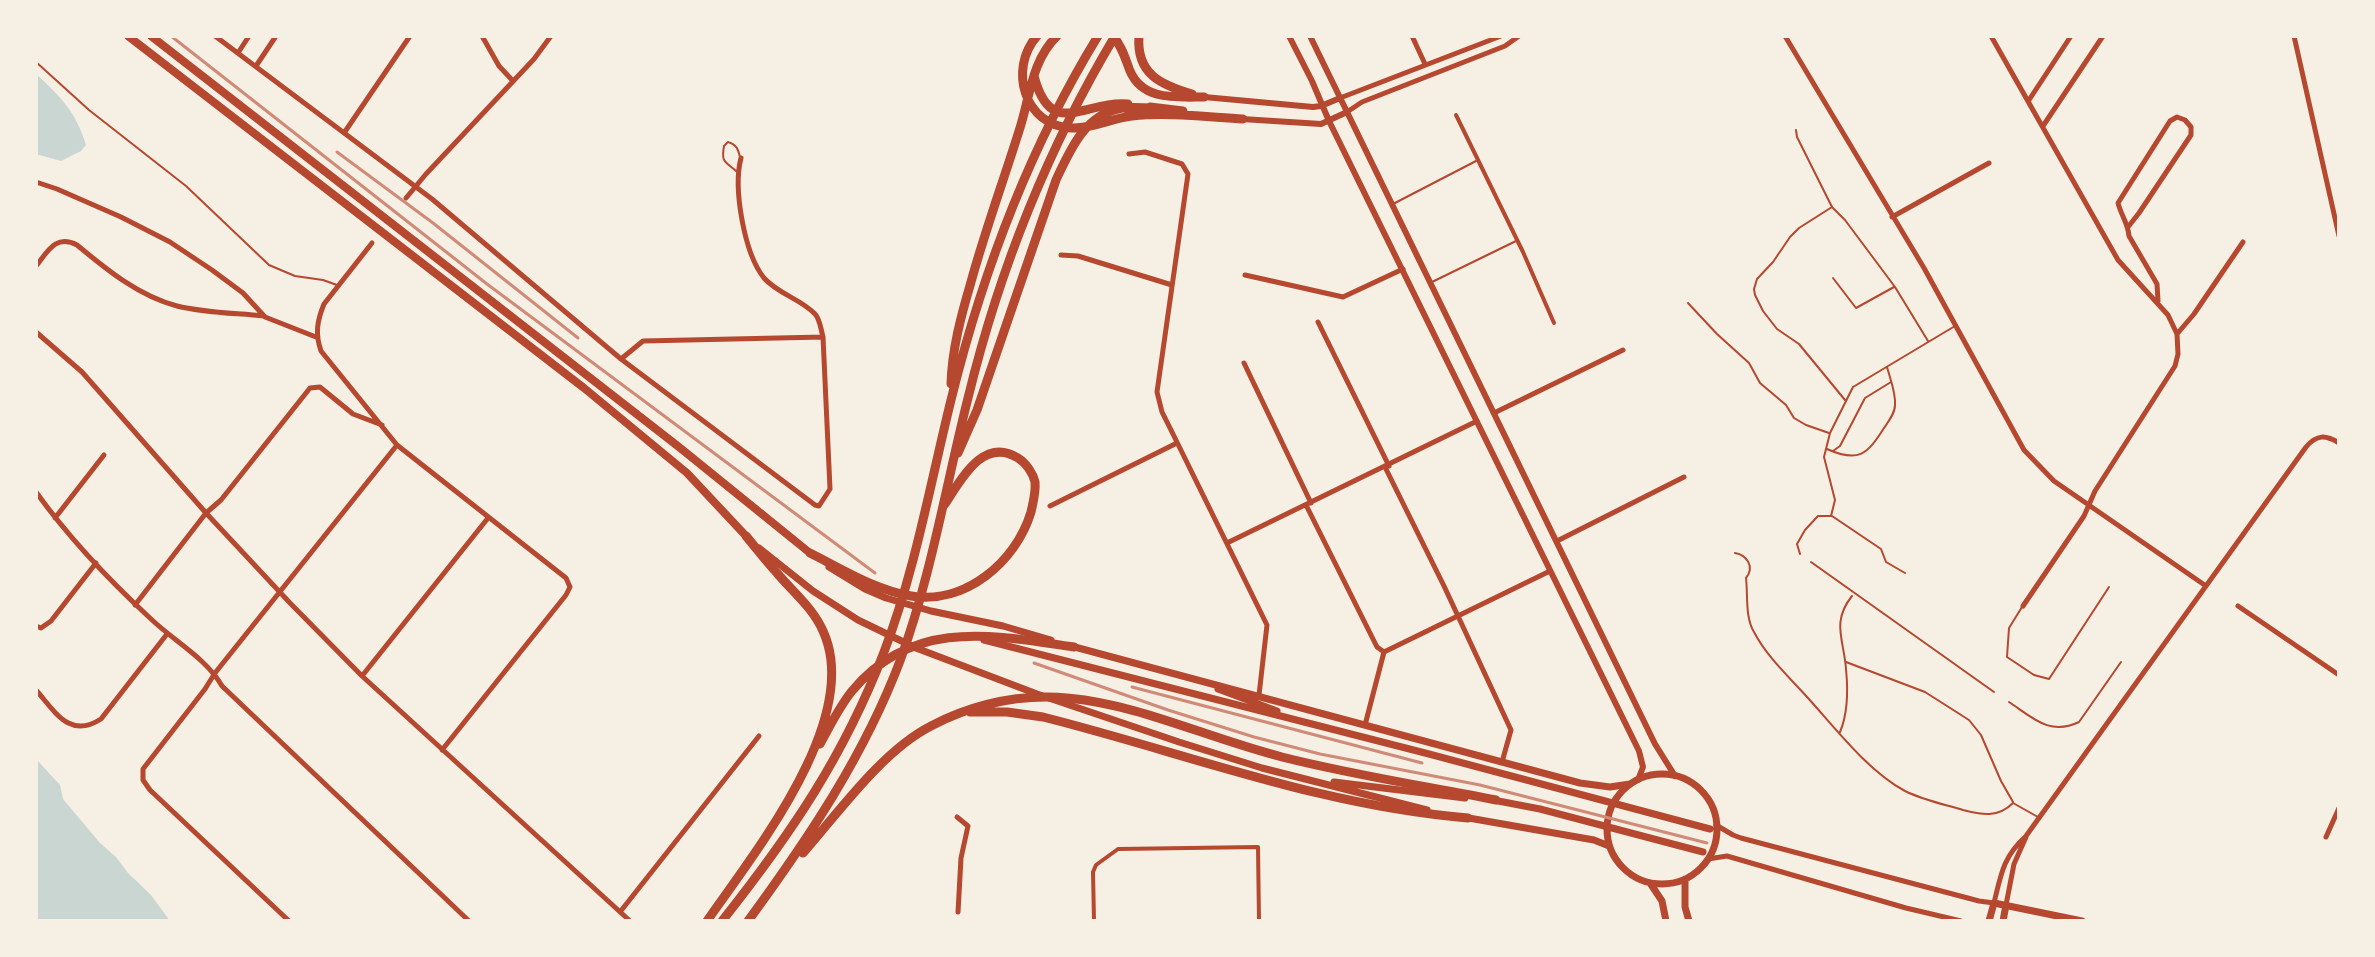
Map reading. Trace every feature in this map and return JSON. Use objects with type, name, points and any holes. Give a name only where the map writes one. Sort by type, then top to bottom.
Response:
[{"type":"highway","points":[[951,400],[957,332],[988,221],[1041,56],[1057,36]]},
{"type":"highway","points":[[722,921],[804,811],[827,775],[865,700],[897,617],[951,400],[993,260],[1043,140],[1098,36]]},
{"type":"highway","points":[[748,921],[819,821],[881,707],[913,622],[991,314],[1007,265],[1057,145],[1114,36],[1138,85],[1152,93],[1172,97],[1204,97]]},
{"type":"highway","points":[[1139,36],[1143,63],[1156,80],[1171,88],[1204,97]]},
{"type":"highway","points":[[1036,38],[1025,59],[1021,80],[1031,106],[1048,121],[1070,128],[1130,116],[1243,119]]},
{"type":"highway","points":[[1034,76],[1041,98],[1055,110],[1074,113],[1115,103],[1205,114]]},
{"type":"highway","points":[[952,463],[977,410],[1056,180],[1072,146],[1093,122],[1113,110],[1154,108]]},
{"type":"highway","points":[[810,553],[884,589],[913,596],[937,596],[972,585],[990,573],[1012,551],[1028,522],[1034,501],[1034,479],[1028,467],[1017,457],[1002,453],[983,456],[966,472],[941,510]]},
{"type":"highway","points":[[746,536],[810,610],[828,642],[832,664],[829,703],[800,781]]},
{"type":"highway","points":[[707,921],[772,826],[842,705],[878,666],[916,645],[965,635],[990,635],[1074,647]]},
{"type":"highway","points":[[774,886],[889,756],[919,732],[983,703],[1035,697],[1072,698],[1116,705],[1277,756],[1496,800]]},
{"type":"highway","points":[[962,713],[1025,713],[1322,795],[1390,810],[1468,818]]},
{"type":"main road","points":[[128,36],[584,388],[687,473],[746,536],[813,591],[858,620],[916,648],[1095,715],[1262,768],[1360,794],[1468,818],[1594,840],[1609,846]]},
{"type":"main road","points":[[151,36],[847,579],[886,598],[931,611],[1003,626],[1259,695],[1306,711],[1599,786],[1634,782],[1660,774],[1675,776],[1691,783],[1705,795],[1712,806],[1716,839],[1697,871],[1685,879],[1664,884],[1650,883],[1627,872],[1615,858],[1609,846],[1608,816],[1617,797],[1634,782]]},
{"type":"main road","points":[[948,637],[979,639],[1015,647],[1713,827]]},
{"type":"main road","points":[[1193,679],[1322,727]]},
{"type":"main road","points":[[1308,779],[1496,800],[1540,809],[1706,856]]},
{"type":"main road","points":[[1685,879],[1685,907],[1689,921]]},
{"type":"main road","points":[[1650,883],[1662,901],[1666,921]]},
{"type":"main road","points":[[1989,921],[1994,903],[2082,921]]},
{"type":"main road","points":[[2003,921],[2006,905]]},
{"type":"street","points":[[215,36],[416,187],[621,359],[819,506],[830,489],[823,337],[817,315],[764,277],[752,254],[744,224],[737,172],[741,158]]},
{"type":"street","points":[[238,53],[249,36]]},
{"type":"street","points":[[256,66],[276,36]]},
{"type":"street","points":[[344,133],[410,36]]},
{"type":"street","points":[[482,36],[499,66],[513,81]]},
{"type":"street","points":[[406,198],[551,36]]},
{"type":"street","points":[[1289,36],[1639,751],[1643,767],[1634,782]]},
{"type":"street","points":[[1310,36],[1659,752],[1675,776]]},
{"type":"street","points":[[1412,36],[1425,64]]},
{"type":"street","points":[[1204,97],[1321,106],[1501,36]]},
{"type":"street","points":[[1205,114],[1312,124],[1329,121],[1362,102],[1505,46],[1519,36]]},
{"type":"street","points":[[1785,36],[1924,268],[2024,450],[2054,481],[2206,586]]},
{"type":"street","points":[[1991,36],[2118,260],[2158,302],[2177,334],[2175,366],[2095,491],[2084,516],[2023,606]]},
{"type":"street","points":[[2029,100],[2071,36]]},
{"type":"street","points":[[2043,126],[2103,36]]},
{"type":"street","points":[[2294,36],[2339,236]]},
{"type":"street","points":[[1456,115],[1554,323]]},
{"type":"street","points":[[2128,227],[2191,135],[2190,124],[2185,120],[2177,117],[2170,121],[2118,203],[2129,236],[2157,284],[2158,302]]},
{"type":"street","points":[[1129,154],[1145,152],[1182,164],[1188,174],[1157,392],[1162,412],[1267,625],[1259,695]]},
{"type":"street","points":[[1892,217],[1989,163]]},
{"type":"street","points":[[36,182],[121,217],[170,242],[232,285],[265,317]]},
{"type":"street","points":[[36,266],[52,245],[68,241],[130,285],[158,299],[179,307],[265,317],[316,337]]},
{"type":"street","points":[[2177,334],[2243,242]]},
{"type":"street","points":[[372,243],[324,304],[316,337],[321,351],[397,445],[566,578],[570,587],[442,750]]},
{"type":"street","points":[[1061,255],[1078,256],[1172,285]]},
{"type":"street","points":[[1245,275],[1343,297],[1403,269]]},
{"type":"street","points":[[1318,322],[1511,730],[1502,762]]},
{"type":"street","points":[[36,332],[82,372],[206,513],[362,676],[630,921]]},
{"type":"street","points":[[621,359],[643,341],[823,337]]},
{"type":"street","points":[[1227,543],[1623,350]]},
{"type":"street","points":[[1244,363],[1377,647],[1384,652]]},
{"type":"street","points":[[135,605],[206,513],[221,500],[310,388],[320,387],[353,414],[383,426]]},
{"type":"street","points":[[1713,827],[1741,838],[1994,903],[2004,862],[2026,836],[2306,447],[2320,436],[2330,437],[2339,443]]},
{"type":"street","points":[[1050,506],[1177,443]]},
{"type":"street","points":[[289,921],[150,790],[143,780],[143,769],[215,673],[397,445]]},
{"type":"street","points":[[55,518],[104,455]]},
{"type":"street","points":[[1557,541],[1684,477]]},
{"type":"street","points":[[36,492],[55,518],[135,605],[215,673],[222,686],[469,921]]},
{"type":"street","points":[[362,676],[488,518]]},
{"type":"street","points":[[36,626],[41,628],[51,621],[96,563]]},
{"type":"street","points":[[1365,726],[1384,652],[1550,571]]},
{"type":"street","points":[[2238,606],[2339,675]]},
{"type":"street","points":[[36,690],[67,723],[89,727],[101,719],[167,634]]},
{"type":"street","points":[[620,912],[759,736]]},
{"type":"street","points":[[2326,837],[2339,808]]},
{"type":"street","points":[[957,817],[968,826],[961,858],[958,912]]},
{"type":"street","points":[[2006,905],[2014,864],[2026,836]]},
{"type":"street","points":[[1094,921],[1093,872],[1096,865],[1118,849],[1258,847],[1259,921]]},
{"type":"street","points":[[1706,856],[1727,856],[1961,921]]},
{"type":"lane","points":[[36,62],[89,110],[186,186],[269,265],[295,276],[338,285]]},
{"type":"lane","points":[[1796,130],[1832,207],[1895,287],[1928,341]]},
{"type":"lane","points":[[737,172],[725,164],[722,155],[724,146],[728,142],[734,144],[741,158]]},
{"type":"lane","points":[[1393,204],[1477,161]]},
{"type":"lane","points":[[1832,207],[1790,237],[1757,279],[1754,289],[1763,311],[1777,329],[1799,344],[1846,401]]},
{"type":"lane","points":[[1431,283],[1517,240]]},
{"type":"lane","points":[[1833,278],[1856,308],[1895,287]]},
{"type":"lane","points":[[1688,303],[1749,363],[1760,383],[1786,405],[1794,418],[1830,433]]},
{"type":"lane","points":[[1831,516],[1835,500],[1824,457],[1830,433],[1853,387],[1955,326]]},
{"type":"lane","points":[[1826,449],[1841,455],[1861,456],[1872,447],[1894,412],[1896,403],[1887,365]]},
{"type":"lane","points":[[1832,451],[1840,446],[1865,398],[1891,382]]},
{"type":"lane","points":[[1799,553],[1797,544],[1805,530],[1818,516],[1831,516],[1881,549],[1886,562],[1905,573]]},
{"type":"lane","points":[[1735,553],[1744,556],[1751,569],[1746,578],[1751,628],[1764,649],[1883,777],[1923,799],[1969,811],[1994,815],[2006,811],[2013,803]]},
{"type":"lane","points":[[1811,562],[1994,692]]},
{"type":"lane","points":[[2023,606],[2009,628],[2007,657],[2034,675],[2049,679],[2109,587]]},
{"type":"lane","points":[[1840,733],[1846,718],[1846,662],[1839,627],[1846,603],[1854,594]]},
{"type":"lane","points":[[1846,662],[1925,692],[1969,720],[1981,735],[2013,803],[2039,818]]},
{"type":"lane","points":[[2009,702],[2045,726],[2069,727],[2079,722],[2121,662]]},
{"type":"shaded area","points":[[36,74],[67,106],[86,145],[61,161],[36,154]]},
{"type":"shaded area","points":[[36,759],[60,785],[63,799],[100,843],[151,895],[170,921],[36,921]]},
{"type":"railway","points":[[171,36],[487,284],[875,573]]},
{"type":"railway","points":[[337,152],[433,223],[578,338]]},
{"type":"railway","points":[[1034,663],[1254,737],[1320,754],[1480,785],[1707,843]]},
{"type":"railway","points":[[1132,687],[1422,763]]}]
